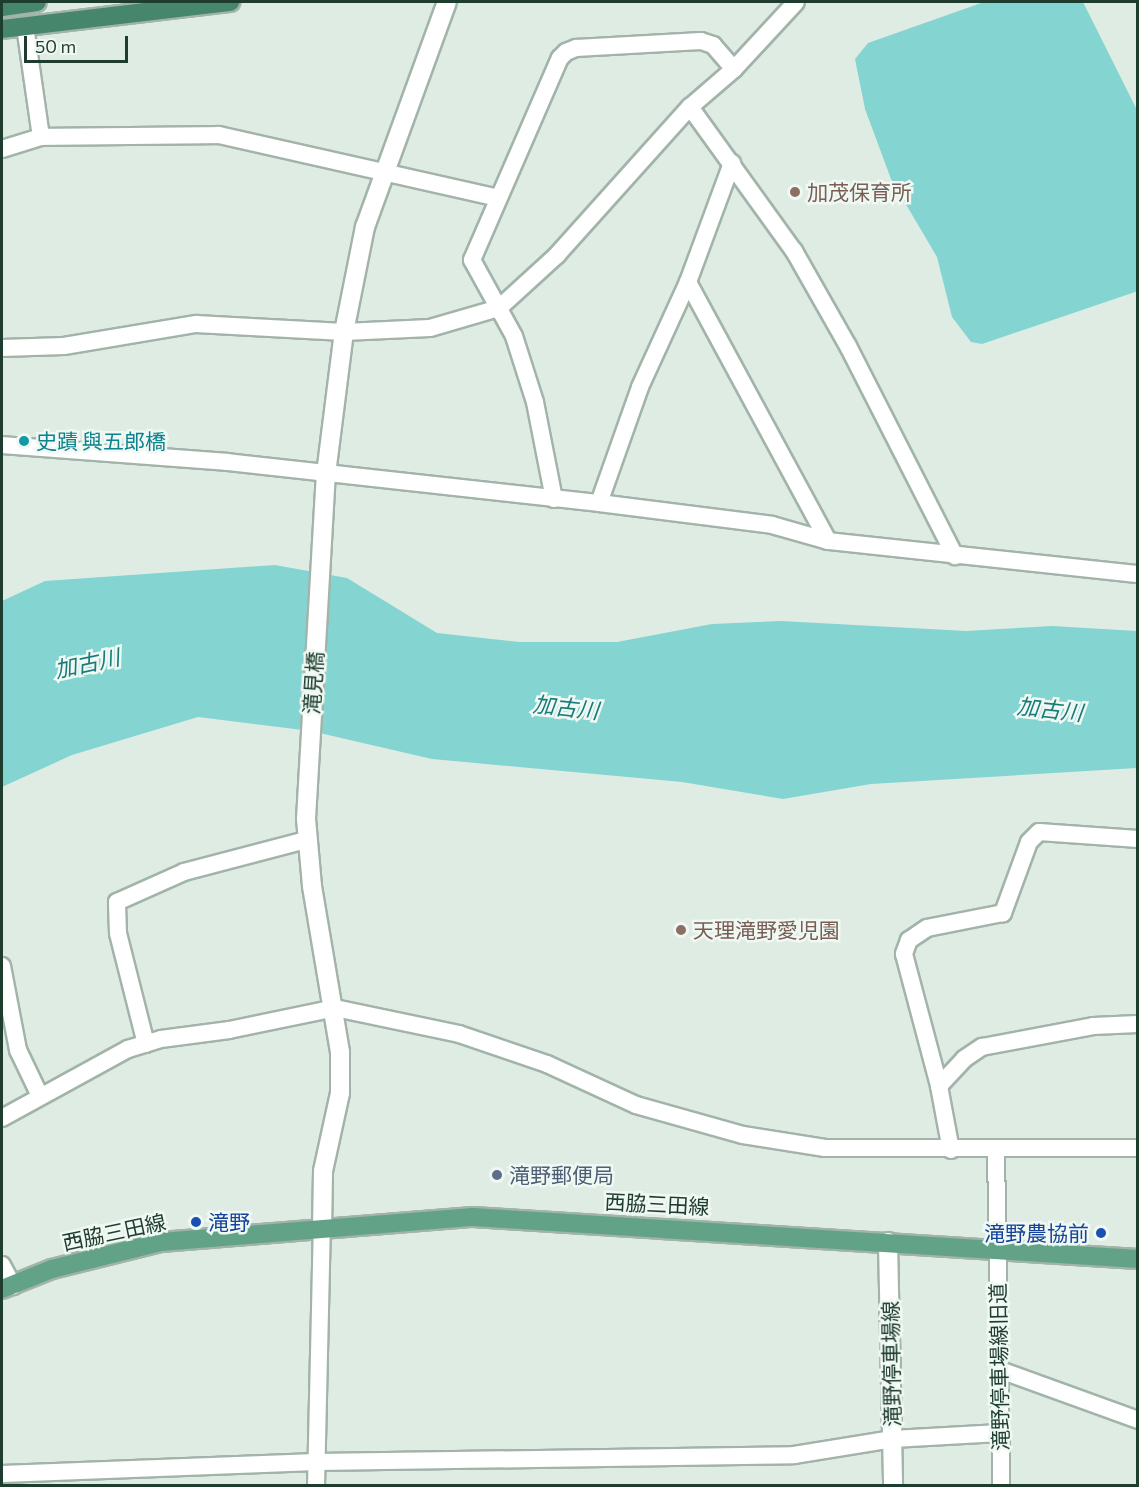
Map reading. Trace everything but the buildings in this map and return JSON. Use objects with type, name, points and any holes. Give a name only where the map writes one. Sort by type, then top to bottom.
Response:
[{"type":"highway","points":[[2,7],[26,2]]},
{"type":"highway","points":[[2,29],[230,2]]},
{"type":"main road","name":"西脇三田線","points":[[8,1288],[52,1269],[161,1242],[473,1217],[1137,1258]]},
{"type":"street","name":"滝見橋","points":[[322,1230],[323,1171],[340,1093],[335,1008],[306,840],[306,819],[326,474],[344,332],[365,227],[447,2]]},
{"type":"street","points":[[2,348],[64,346],[196,324],[344,332],[430,328],[499,309],[557,255],[690,107],[734,69],[796,2]]},
{"type":"street","points":[[25,26],[41,137]]},
{"type":"street","points":[[554,499],[535,402],[514,336],[472,260],[560,58],[566,52],[576,48],[701,41],[713,45],[734,69]]},
{"type":"street","points":[[690,107],[794,251],[848,346],[956,556]]},
{"type":"street","points":[[2,149],[41,137],[219,135],[498,198]]},
{"type":"street","points":[[599,503],[640,387],[688,282],[732,163]]},
{"type":"street","points":[[688,282],[828,542]]},
{"type":"street","points":[[15,445],[326,474],[599,503],[772,525],[828,542],[1137,574]]},
{"type":"street","points":[[951,1150],[939,1086],[905,968],[909,940],[927,928],[1003,913],[1029,842],[1039,832],[1137,839]]},
{"type":"street","points":[[146,1044],[118,933],[117,902],[184,872],[306,840]]},
{"type":"street","points":[[2,966],[18,1050],[40,1096]]},
{"type":"street","points":[[2,1118],[129,1049],[335,1008],[459,1034],[547,1064],[636,1106],[743,1135],[825,1148],[951,1150],[1137,1148]]},
{"type":"street","points":[[939,1086],[964,1059],[982,1047],[1018,1038],[1137,1024]]},
{"type":"street","name":"滝野停車場線旧道","points":[[996,1149],[1001,1485]]},
{"type":"street","points":[[316,1485],[322,1230]]},
{"type":"street","name":"滝野停車場線","points":[[888,1242],[893,1485]]},
{"type":"street","points":[[2,1264],[8,1288]]},
{"type":"street","points":[[1000,1370],[1137,1420]]},
{"type":"street","points":[[2,1474],[316,1462],[794,1455],[892,1439],[999,1433]]},
{"type":"water","points":[[984,2],[1083,2],[1137,110],[1138,291],[982,344],[971,342],[952,317],[937,257],[891,179],[865,109],[855,59],[868,43]]},
{"type":"water","name":"加古川","points":[[275,565],[347,578],[437,633],[519,642],[617,642],[712,624],[781,621],[966,631],[1052,626],[1137,631],[1137,768],[871,784],[783,799],[682,782],[432,759],[311,731],[198,717],[72,755],[2,787],[2,601],[45,581]]},
{"type":"place","name":"加茂保育所","points":[[795,192]]},
{"type":"place","name":"史蹟 與五郎橋","points":[[24,441]]},
{"type":"place","name":"天理滝野愛児園","points":[[681,930]]},
{"type":"place","name":"滝野郵便局","points":[[497,1175]]},
{"type":"place","name":"滝野","points":[[196,1222]]},
{"type":"place","name":"滝野農協前","points":[[1101,1233]]}]
